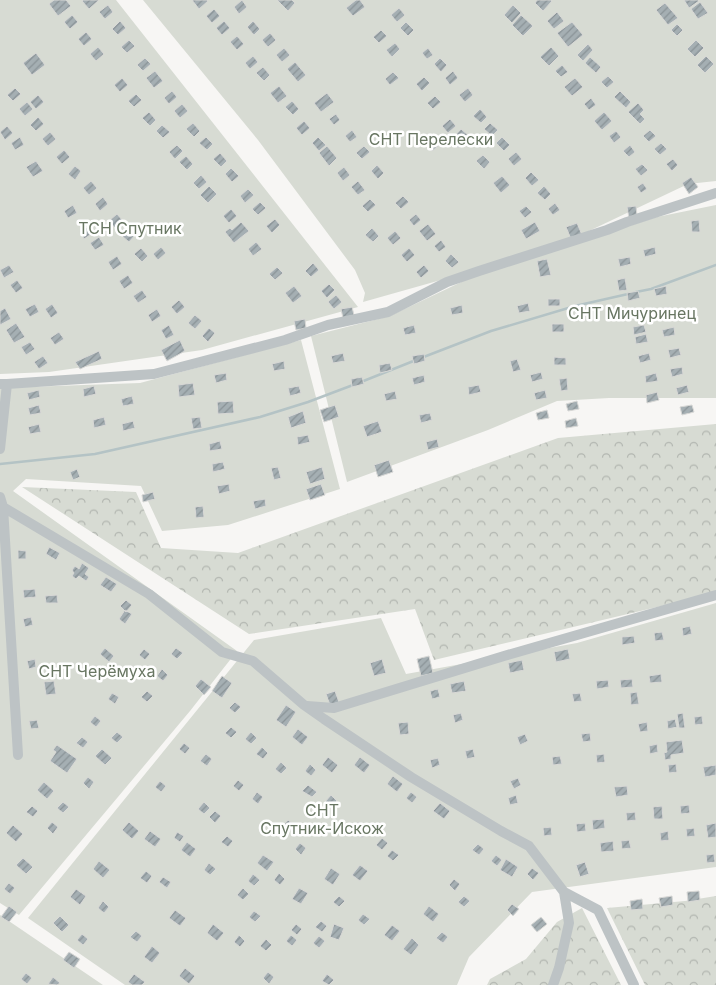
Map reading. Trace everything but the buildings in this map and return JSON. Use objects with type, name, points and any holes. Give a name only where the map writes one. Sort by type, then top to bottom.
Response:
[{"type":"street","points":[[0,449],[4,384],[154,374],[285,340],[328,325],[388,312],[447,282],[570,243],[716,193]]},
{"type":"street","points":[[1,502],[148,594],[222,652],[253,661],[307,706],[411,777],[529,846],[564,892],[598,910],[634,985]]},
{"type":"street","points":[[1,502],[18,755]]},
{"type":"street","points":[[307,706],[334,708],[716,595]]},
{"type":"street","points":[[553,985],[559,968],[569,923],[564,892]]},
{"type":"green space","name":"ТСН Спутник","points":[[0,0],[116,0],[358,307],[202,350],[49,372],[0,374]]},
{"type":"green space","name":"СНТ Перелески","points":[[143,0],[716,0],[716,181],[688,184],[551,249],[363,302],[365,293],[355,270],[258,140]]},
{"type":"green space","name":"СНТ Мичуринец","points":[[716,205],[716,398],[609,398],[557,401],[488,430],[347,482],[311,336],[390,316],[476,275],[657,217]]},
{"type":"green space","name":"СНТ Черёмуха","points":[[301,340],[340,489],[228,525],[162,531],[141,486],[26,479],[13,491],[237,651],[190,711],[19,915],[0,903],[0,388],[140,383]]},
{"type":"green space","points":[[716,424],[716,593],[434,660],[415,609],[249,634],[22,487],[136,492],[161,548],[238,553],[558,438]]},
{"type":"green space","name":"СНТ Спутник-Искож","points":[[716,603],[716,867],[532,892],[469,957],[457,985],[125,985],[28,918],[254,640],[381,618],[406,674],[577,643]]},
{"type":"green space","points":[[716,896],[716,985],[645,985],[607,908],[685,901]]},
{"type":"green space","points":[[582,908],[621,985],[487,985],[490,979],[526,959],[557,922]]},
{"type":"green space","points":[[0,915],[103,985],[0,985]]},
{"type":"waterway","points":[[636,292],[651,289],[716,265]]},
{"type":"waterway","points":[[421,358],[491,331],[575,306],[628,294]]},
{"type":"waterway","points":[[361,382],[416,360]]},
{"type":"waterway","points":[[0,464],[95,454],[260,417],[353,385]]}]
